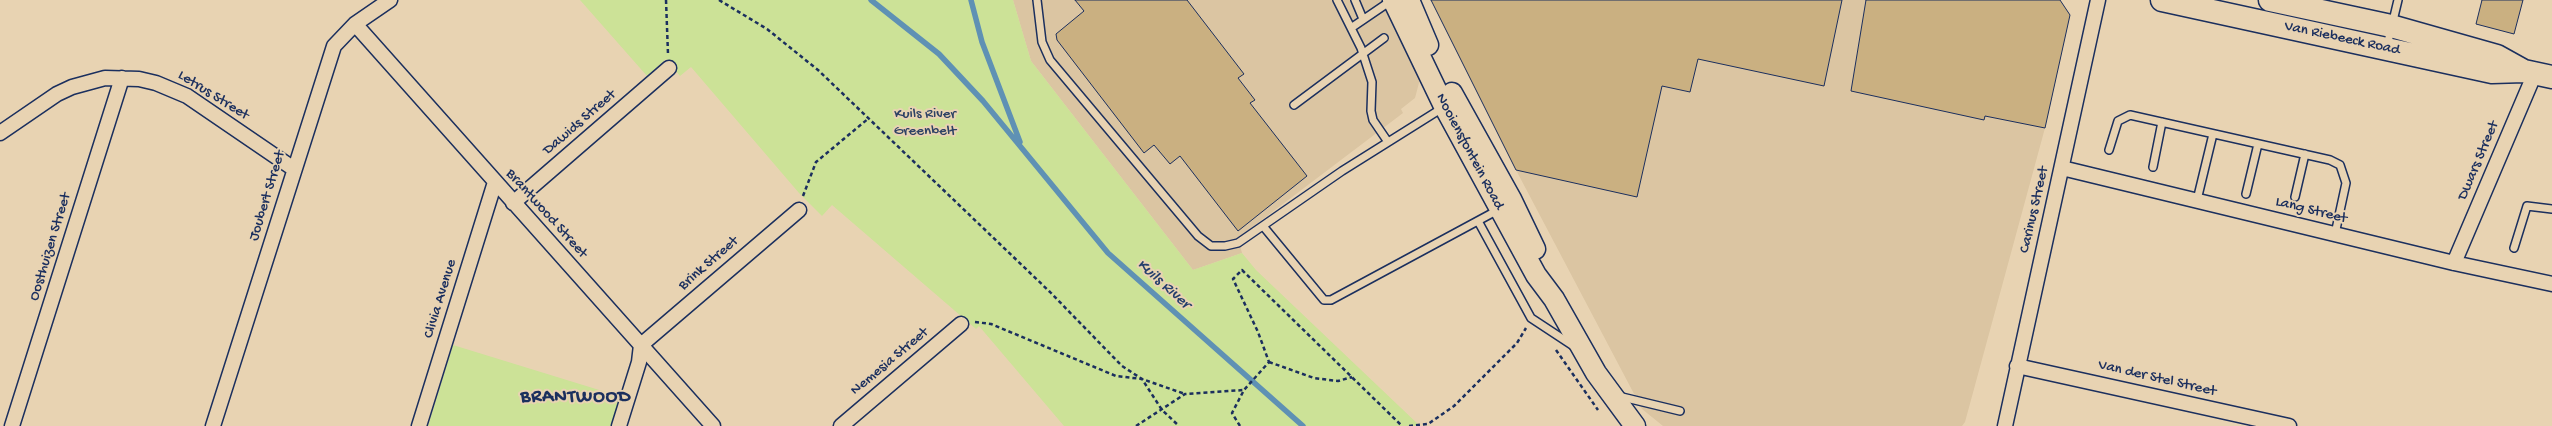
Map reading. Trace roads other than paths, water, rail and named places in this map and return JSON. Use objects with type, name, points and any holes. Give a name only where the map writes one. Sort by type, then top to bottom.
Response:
[{"type":"main road","name":"Van Riebeeck Road","points":[[2162,0],[2492,72],[2537,74]]},
{"type":"main road","name":"Van Riebeeck Road","points":[[2270,0],[2390,26],[2497,56],[2537,74]]},
{"type":"street","name":"Joubert Street","points":[[213,426],[334,46],[355,24],[390,0]]},
{"type":"street","name":"Nooiensfontein Road","points":[[1392,0],[1450,103],[1511,199],[1544,268],[1554,299]]},
{"type":"street","name":"Nooiensfontein Road","points":[[1409,0],[1435,61],[1450,103],[1499,210],[1536,275],[1554,299],[1584,353],[1610,394],[1635,426]]},
{"type":"street","name":"Carinus Street","points":[[2005,426],[2098,0]]},
{"type":"street","name":"Brantwood Street","points":[[355,24],[713,426]]},
{"type":"street","name":"Dawids Street","points":[[513,203],[669,68]]},
{"type":"street","name":"Dwars Street","points":[[2454,263],[2537,74]]},
{"type":"street","name":"Letrus Street","points":[[0,133],[57,94],[72,87],[105,78],[122,78],[156,83],[187,96],[294,169]]},
{"type":"street","name":"Oosthuizen Street","points":[[12,426],[122,78]]},
{"type":"street","name":"Lang Street","points":[[2062,168],[2454,263],[2552,284]]},
{"type":"street","name":"Clivia Avenue","points":[[419,426],[495,182]]},
{"type":"street","name":"Brink Street","points":[[641,345],[799,210]]},
{"type":"street","name":"Nemesia Street","points":[[841,426],[961,324]]},
{"type":"street","points":[[619,426],[639,362],[641,345]]},
{"type":"street","name":"Van der Stel Street","points":[[2017,366],[2289,426]]},
{"type":"lane","points":[[1036,0],[1042,42],[1050,60],[1198,236],[1211,246],[1238,244],[1342,171],[1450,103]]},
{"type":"lane","points":[[1337,0],[1363,54],[1372,82],[1371,111],[1373,120],[1388,142]]},
{"type":"lane","points":[[1355,0],[1363,20]]},
{"type":"lane","points":[[1351,28],[1392,0]]},
{"type":"lane","points":[[2387,49],[2390,26],[2398,0]]},
{"type":"lane","points":[[1294,105],[1384,38]]},
{"type":"lane","points":[[2109,150],[2118,121],[2123,117],[2130,115],[2330,160],[2340,165],[2346,183],[2335,234]]},
{"type":"lane","points":[[2153,167],[2162,122]]},
{"type":"lane","points":[[2197,200],[2213,134]]},
{"type":"lane","points":[[2246,194],[2258,144]]},
{"type":"lane","points":[[2295,197],[2305,154]]},
{"type":"lane","points":[[2514,248],[2527,206],[2552,209]]},
{"type":"lane","points":[[1263,226],[1324,300],[1330,300],[1499,210]]},
{"type":"lane","points":[[1478,221],[1530,318],[1540,326],[1584,353]]},
{"type":"lane","points":[[1610,394],[1680,410]]},
{"type":"waterway","name":"Kuils River","points":[[871,0],[939,54],[983,101],[1108,253],[1303,426]]},
{"type":"waterway","points":[[971,0],[982,42],[1020,142]]},
{"type":"district","name":"BRANTWOOD","points":[[576,398]]},
{"type":"park label","name":"Kuils River Greenbelt","points":[[925,124]]}]
